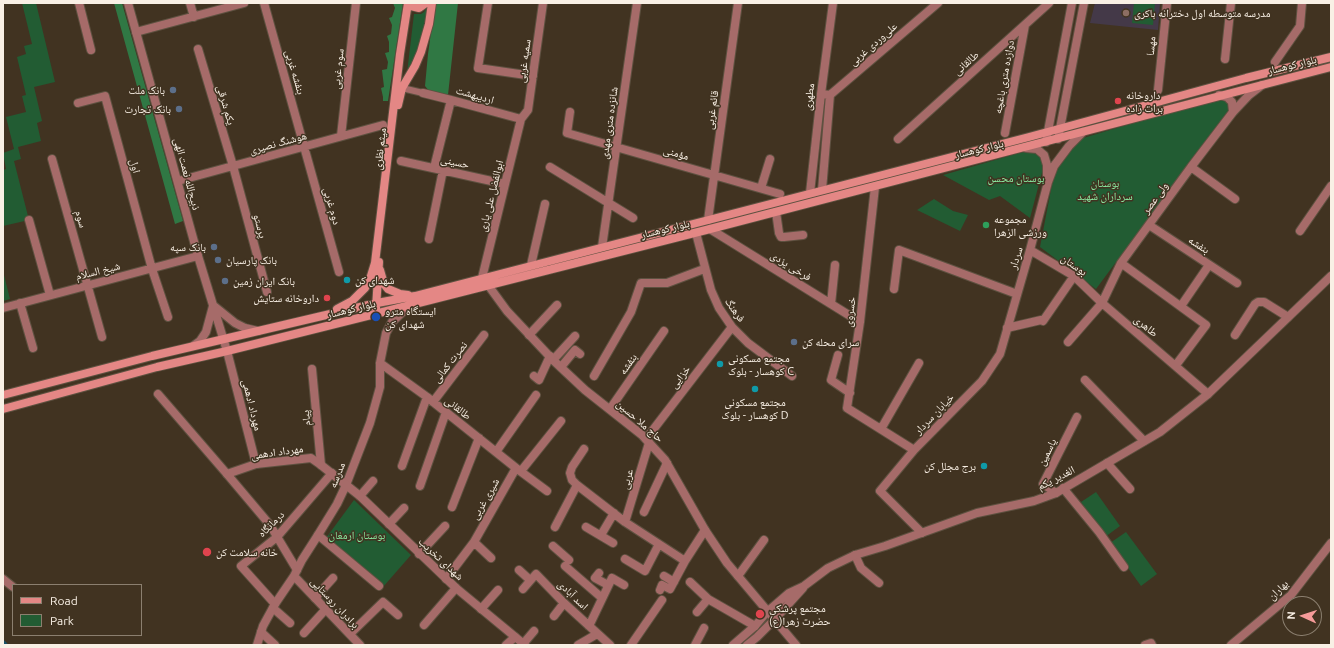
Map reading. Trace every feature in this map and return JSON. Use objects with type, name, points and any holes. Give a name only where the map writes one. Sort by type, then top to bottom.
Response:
[{"type":"main road","points":[[326,315],[356,298],[365,288],[371,276],[375,263],[400,54],[409,3],[411,6],[419,8],[426,3]]},
{"type":"main road","name":"میثم نظری","points":[[376,314],[375,304],[379,262],[395,118],[402,88],[415,66],[421,52],[429,24],[432,3]]},
{"type":"main road","name":"بلوار کوهسار","points":[[3,395],[193,346],[415,296],[1331,57]]},
{"type":"main road","name":"بلوار کوهسار","points":[[3,409],[157,367],[376,314],[875,187],[1026,148],[1219,95],[1331,67]]},
{"type":"main road","points":[[379,262],[381,275],[388,289],[400,294],[415,296]]},
{"type":"street","points":[[79,3],[92,50]]},
{"type":"street","name":"ذبیح‌الله نعمت الهی","points":[[128,3],[198,256],[227,351]]},
{"type":"street","points":[[190,3],[194,17]]},
{"type":"street","points":[[136,32],[244,3]]},
{"type":"street","name":"بنفشه غربی","points":[[264,3],[304,147]]},
{"type":"street","name":"سوم غربی","points":[[341,136],[356,3]]},
{"type":"street","points":[[488,3],[478,68],[533,76]]},
{"type":"street","name":"سمیه غربی","points":[[521,119],[528,110],[542,3]]},
{"type":"street","name":"شانزده متری مهدی","points":[[602,247],[637,3]]},
{"type":"street","name":"قائم غربی","points":[[708,220],[738,3]]},
{"type":"street","name":"مطهری","points":[[810,194],[833,3]]},
{"type":"street","points":[[926,13],[927,3]]},
{"type":"street","name":"علی‌وردی غربی","points":[[830,95],[938,3]]},
{"type":"street","name":"طالقانی","points":[[898,139],[1049,3]]},
{"type":"street","points":[[1046,142],[1072,3]]},
{"type":"street","points":[[1058,139],[1084,3]]},
{"type":"street","name":"مهسا","points":[[1158,90],[1167,3]]},
{"type":"street","points":[[1225,59],[1231,3]]},
{"type":"street","points":[[1275,62],[1300,26],[1302,3]]},
{"type":"street","name":"دوازده متری باغچه","points":[[1006,133],[1025,25]]},
{"type":"street","name":"یکم شرقی","points":[[198,49],[233,166]]},
{"type":"street","name":"ولی عصر","points":[[1068,342],[1102,303],[1121,262],[1191,167],[1233,112],[1249,95],[1264,84]]},
{"type":"street","points":[[402,88],[423,93]]},
{"type":"street","name":"اردیبهشت","points":[[423,93],[521,119]]},
{"type":"street","points":[[821,94],[830,95]]},
{"type":"street","name":"مطهری","points":[[822,190],[830,95]]},
{"type":"street","points":[[1219,95],[1229,98],[1232,102],[1233,112]]},
{"type":"street","name":"اول","points":[[78,103],[105,96],[152,270]]},
{"type":"street","points":[[434,168],[451,100]]},
{"type":"street","name":"مؤمنی","points":[[570,112],[567,133],[780,194]]},
{"type":"street","name":"ابوالفضل علی یاری","points":[[482,278],[521,119]]},
{"type":"street","name":"هوشنگ نصیری","points":[[178,181],[383,125]]},
{"type":"street","name":"سردار","points":[[1016,294],[1054,166],[1069,146],[1083,132]]},
{"type":"street","name":"دوم غربی","points":[[304,147],[339,272]]},
{"type":"street","name":"سردار","points":[[1026,148],[1037,149],[1044,155],[1047,165],[1048,182]]},
{"type":"street","name":"سوم","points":[[52,159],[102,336]]},
{"type":"street","points":[[761,188],[770,159]]},
{"type":"street","name":"حسینی","points":[[401,161],[505,184]]},
{"type":"street","name":"پرستو","points":[[233,166],[267,292]]},
{"type":"street","points":[[550,167],[633,218]]},
{"type":"street","points":[[1191,167],[1236,199]]},
{"type":"street","points":[[429,239],[444,170]]},
{"type":"street","points":[[1300,231],[1331,186]]},
{"type":"street","name":"خسروی","points":[[875,187],[860,322],[847,408],[914,450]]},
{"type":"street","points":[[531,265],[545,204]]},
{"type":"street","points":[[776,212],[781,237],[784,238],[803,235]]},
{"type":"street","points":[[29,220],[50,295]]},
{"type":"street","name":"بنفشه","points":[[1149,225],[1237,283]]},
{"type":"street","name":"فرخی یزدی","points":[[710,229],[860,322]]},
{"type":"street","name":"فرهنگ","points":[[696,233],[704,269],[719,308],[732,327],[748,343],[792,376]]},
{"type":"street","points":[[894,289],[899,250],[1016,294]]},
{"type":"street","name":"بوستان","points":[[1030,250],[1074,276],[1102,303]]},
{"type":"street","name":"شیخ السلام","points":[[3,308],[88,285],[152,270],[198,256]]},
{"type":"street","points":[[1121,262],[1206,325],[1176,365]]},
{"type":"street","points":[[831,304],[835,265]]},
{"type":"street","points":[[1181,306],[1209,265]]},
{"type":"street","points":[[594,376],[631,312],[641,282],[668,283],[704,269]]},
{"type":"street","points":[[152,270],[168,317]]},
{"type":"street","points":[[1006,328],[1042,321],[1074,276]]},
{"type":"street","name":"الغدیر یکم","points":[[733,645],[789,593],[804,586],[828,568],[856,555],[976,513],[1034,501],[1056,493],[1144,442],[1160,432],[1208,394],[1331,276]]},
{"type":"street","name":"حاج ملا حسین","points":[[488,285],[497,299],[551,358],[585,390],[610,409],[647,441],[667,463],[705,530],[727,563],[796,645]]},
{"type":"street","name":"خیابان سردار","points":[[922,532],[880,491],[914,450],[982,382],[1000,354],[1016,294]]},
{"type":"street","points":[[1235,335],[1255,304],[1258,302],[1264,302],[1288,317]]},
{"type":"street","points":[[20,303],[33,348]]},
{"type":"street","name":"طاهری","points":[[1102,303],[1208,394]]},
{"type":"street","points":[[193,346],[206,332],[213,305],[235,323],[245,328],[258,331]]},
{"type":"street","name":"مدرسه","points":[[257,645],[261,632],[274,606],[337,504],[346,485],[372,415],[380,387],[380,363],[386,333],[392,322],[410,305]]},
{"type":"street","points":[[529,335],[557,305]]},
{"type":"street","name":"خزایی","points":[[647,441],[732,327]]},
{"type":"street","name":"بنفشه","points":[[610,409],[664,331]]},
{"type":"street","name":"نصرت کمالی","points":[[402,466],[430,399],[484,335]]},
{"type":"street","points":[[534,376],[539,380],[551,358],[575,336]]},
{"type":"street","points":[[561,367],[575,350],[580,354]]},
{"type":"street","name":"مهرداد ادهمى","points":[[227,351],[256,464]]},
{"type":"street","points":[[838,355],[831,380],[850,393]]},
{"type":"street","name":"طالقانی","points":[[380,363],[430,399],[547,491]]},
{"type":"street","points":[[881,429],[919,363]]},
{"type":"street","name":"پیام","points":[[312,369],[321,465]]},
{"type":"street","points":[[1085,380],[1144,442]]},
{"type":"street","points":[[158,394],[228,474],[270,525],[295,573]]},
{"type":"street","points":[[496,452],[536,395]]},
{"type":"street","points":[[420,486],[446,412]]},
{"type":"street","name":"یاسمین","points":[[1056,493],[1043,484],[1077,417]]},
{"type":"street","name":"شیری غربی","points":[[446,578],[474,542],[519,470],[561,421]]},
{"type":"street","points":[[452,508],[479,438]]},
{"type":"street","name":"عربی","points":[[625,522],[647,441]]},
{"type":"street","points":[[584,449],[572,467],[570,473],[572,480],[625,522],[685,561]]},
{"type":"street","name":"مهرداد ادهمی","points":[[228,474],[256,464],[311,458],[346,485]]},
{"type":"street","points":[[644,512],[667,463]]},
{"type":"street","points":[[1107,463],[1130,489]]},
{"type":"street","name":"درمانگاه","points":[[274,606],[240,566],[277,537],[332,473]]},
{"type":"street","points":[[360,496],[373,481]]},
{"type":"street","name":"شهدای تخریب","points":[[346,485],[360,496],[456,588],[524,644]]},
{"type":"street","points":[[555,527],[577,485]]},
{"type":"street","points":[[1063,488],[1099,532],[1124,567]]},
{"type":"street","points":[[389,524],[404,508]]},
{"type":"street","points":[[600,535],[614,513]]},
{"type":"street","points":[[420,554],[445,526]]},
{"type":"street","points":[[586,527],[613,544]]},
{"type":"street","points":[[660,590],[662,585],[670,589],[685,561],[705,530]]},
{"type":"street","points":[[318,535],[379,586]]},
{"type":"street","points":[[738,576],[764,540]]},
{"type":"street","points":[[474,542],[491,558]]},
{"type":"street","name":"بهاران","points":[[1231,645],[1291,595],[1331,543]]},
{"type":"street","points":[[625,559],[645,571],[659,544]]},
{"type":"street","points":[[553,546],[567,563],[602,598]]},
{"type":"street","points":[[856,555],[861,568],[879,583]]},
{"type":"street","points":[[519,570],[530,580],[523,589]]},
{"type":"street","points":[[598,572],[595,578],[608,585]]},
{"type":"street","name":"برادران روستایی","points":[[295,573],[325,610],[360,645]]},
{"type":"street","name":"اسد آبادی","points":[[530,580],[536,574],[564,603],[608,644]]},
{"type":"street","points":[[664,576],[674,582]]},
{"type":"street","points":[[315,598],[333,578]]},
{"type":"street","points":[[589,626],[612,578],[624,585]]},
{"type":"street","points":[[3,579],[12,586]]},
{"type":"street","points":[[690,582],[708,599],[755,626]]},
{"type":"street","points":[[747,645],[774,620],[804,586]]},
{"type":"street","points":[[424,625],[456,588]]},
{"type":"street","points":[[481,609],[498,590]]},
{"type":"street","points":[[697,612],[708,599]]},
{"type":"street","points":[[631,645],[662,600]]},
{"type":"street","points":[[350,634],[383,602],[398,615]]},
{"type":"street","points":[[554,616],[564,603]]},
{"type":"street","points":[[274,606],[290,623]]},
{"type":"street","points":[[304,632],[325,610]]},
{"type":"street","points":[[695,645],[704,628]]},
{"type":"street","points":[[524,644],[534,631]]},
{"type":"street","points":[[261,632],[275,645]]},
{"type":"street","points":[[578,645],[597,634]]},
{"type":"street","points":[[506,645],[515,637]]},
{"type":"street","points":[[1145,645],[1150,643],[1152,645]]},
{"type":"shaded area","name":"مدرسه متوسطه اول دخترانه باکری","points":[[1095,3],[1160,3],[1158,30],[1090,23]]},
{"type":"green space","points":[[22,3],[36,3],[55,82],[34,87],[42,121],[37,123],[41,141],[18,147],[21,159],[14,161],[29,220],[3,226],[3,170],[6,169],[3,153],[14,149],[6,117],[26,112],[22,96],[26,95],[17,57],[26,54],[24,46],[32,44]]},
{"type":"green space","points":[[114,3],[122,3],[183,221],[175,224]]},
{"type":"green space","points":[[393,3],[403,3],[388,101],[383,101],[381,88],[384,87],[382,70],[387,69],[388,62],[385,53],[389,52],[389,42],[387,36],[391,34],[392,25],[389,18],[392,17],[395,8]]},
{"type":"green space","points":[[429,3],[420,44],[407,73],[414,14],[421,14],[424,12]]},
{"type":"green space","points":[[435,3],[458,3],[448,95],[429,91],[425,86]]},
{"type":"green space","points":[[1134,3],[1155,3],[1153,25],[1132,23]]},
{"type":"green space","name":"بوستان سرداران شهید","points":[[1220,99],[1228,101],[1230,109],[1096,289],[1040,247],[1053,179],[1057,168],[1076,142],[1083,138],[1184,108]]},
{"type":"green space","name":"بوستان محسن","points":[[1030,150],[1038,151],[1044,165],[1030,218],[1000,196],[989,200],[943,175]]},
{"type":"green space","points":[[934,199],[953,211],[968,215],[960,231],[917,210]]},
{"type":"green space","points":[[3,271],[10,299],[3,301]]},
{"type":"green space","points":[[1096,492],[1120,526],[1105,537],[1081,502]]},
{"type":"green space","name":"بوستان ارمغان","points":[[354,500],[411,555],[383,587],[326,538]]},
{"type":"green space","points":[[1126,532],[1157,574],[1141,586],[1110,543]]},
{"type":"place","name":"مدرسه متوسطه اول دخترانه باکری","points":[[1126,13]]},
{"type":"place","name":"بانک ملت","points":[[173,90]]},
{"type":"place","name":"داروخانه برات زاده","points":[[1118,101]]},
{"type":"place","name":"بانک تجارت","points":[[179,109]]},
{"type":"place","name":"مجموعه ورزشی الزهرا","points":[[986,225]]},
{"type":"place","name":"بانک سپه","points":[[214,247]]},
{"type":"place","name":"بانک پارسیان","points":[[218,260]]},
{"type":"place","name":"شهدای کن","points":[[347,280]]},
{"type":"place","name":"بانک ایران زمین","points":[[225,281]]},
{"type":"place","name":"داروخانه ستایش","points":[[327,298]]},
{"type":"place","name":"ایستگاه مترو شهدای کن","points":[[376,317]]},
{"type":"place","name":"سرای محله کن","points":[[794,342]]},
{"type":"place","name":"مجتمع مسکونی کوهسار - بلوک C","points":[[720,364]]},
{"type":"place","name":"مجتمع مسکونی کوهسار - بلوک D","points":[[755,389]]},
{"type":"place","name":"برج مجلل کن","points":[[984,466]]},
{"type":"place","name":"خانه سلامت کن","points":[[207,552]]},
{"type":"place","name":"مجتمع پرشکی حضرت زهرا(ع)","points":[[760,614]]}]
